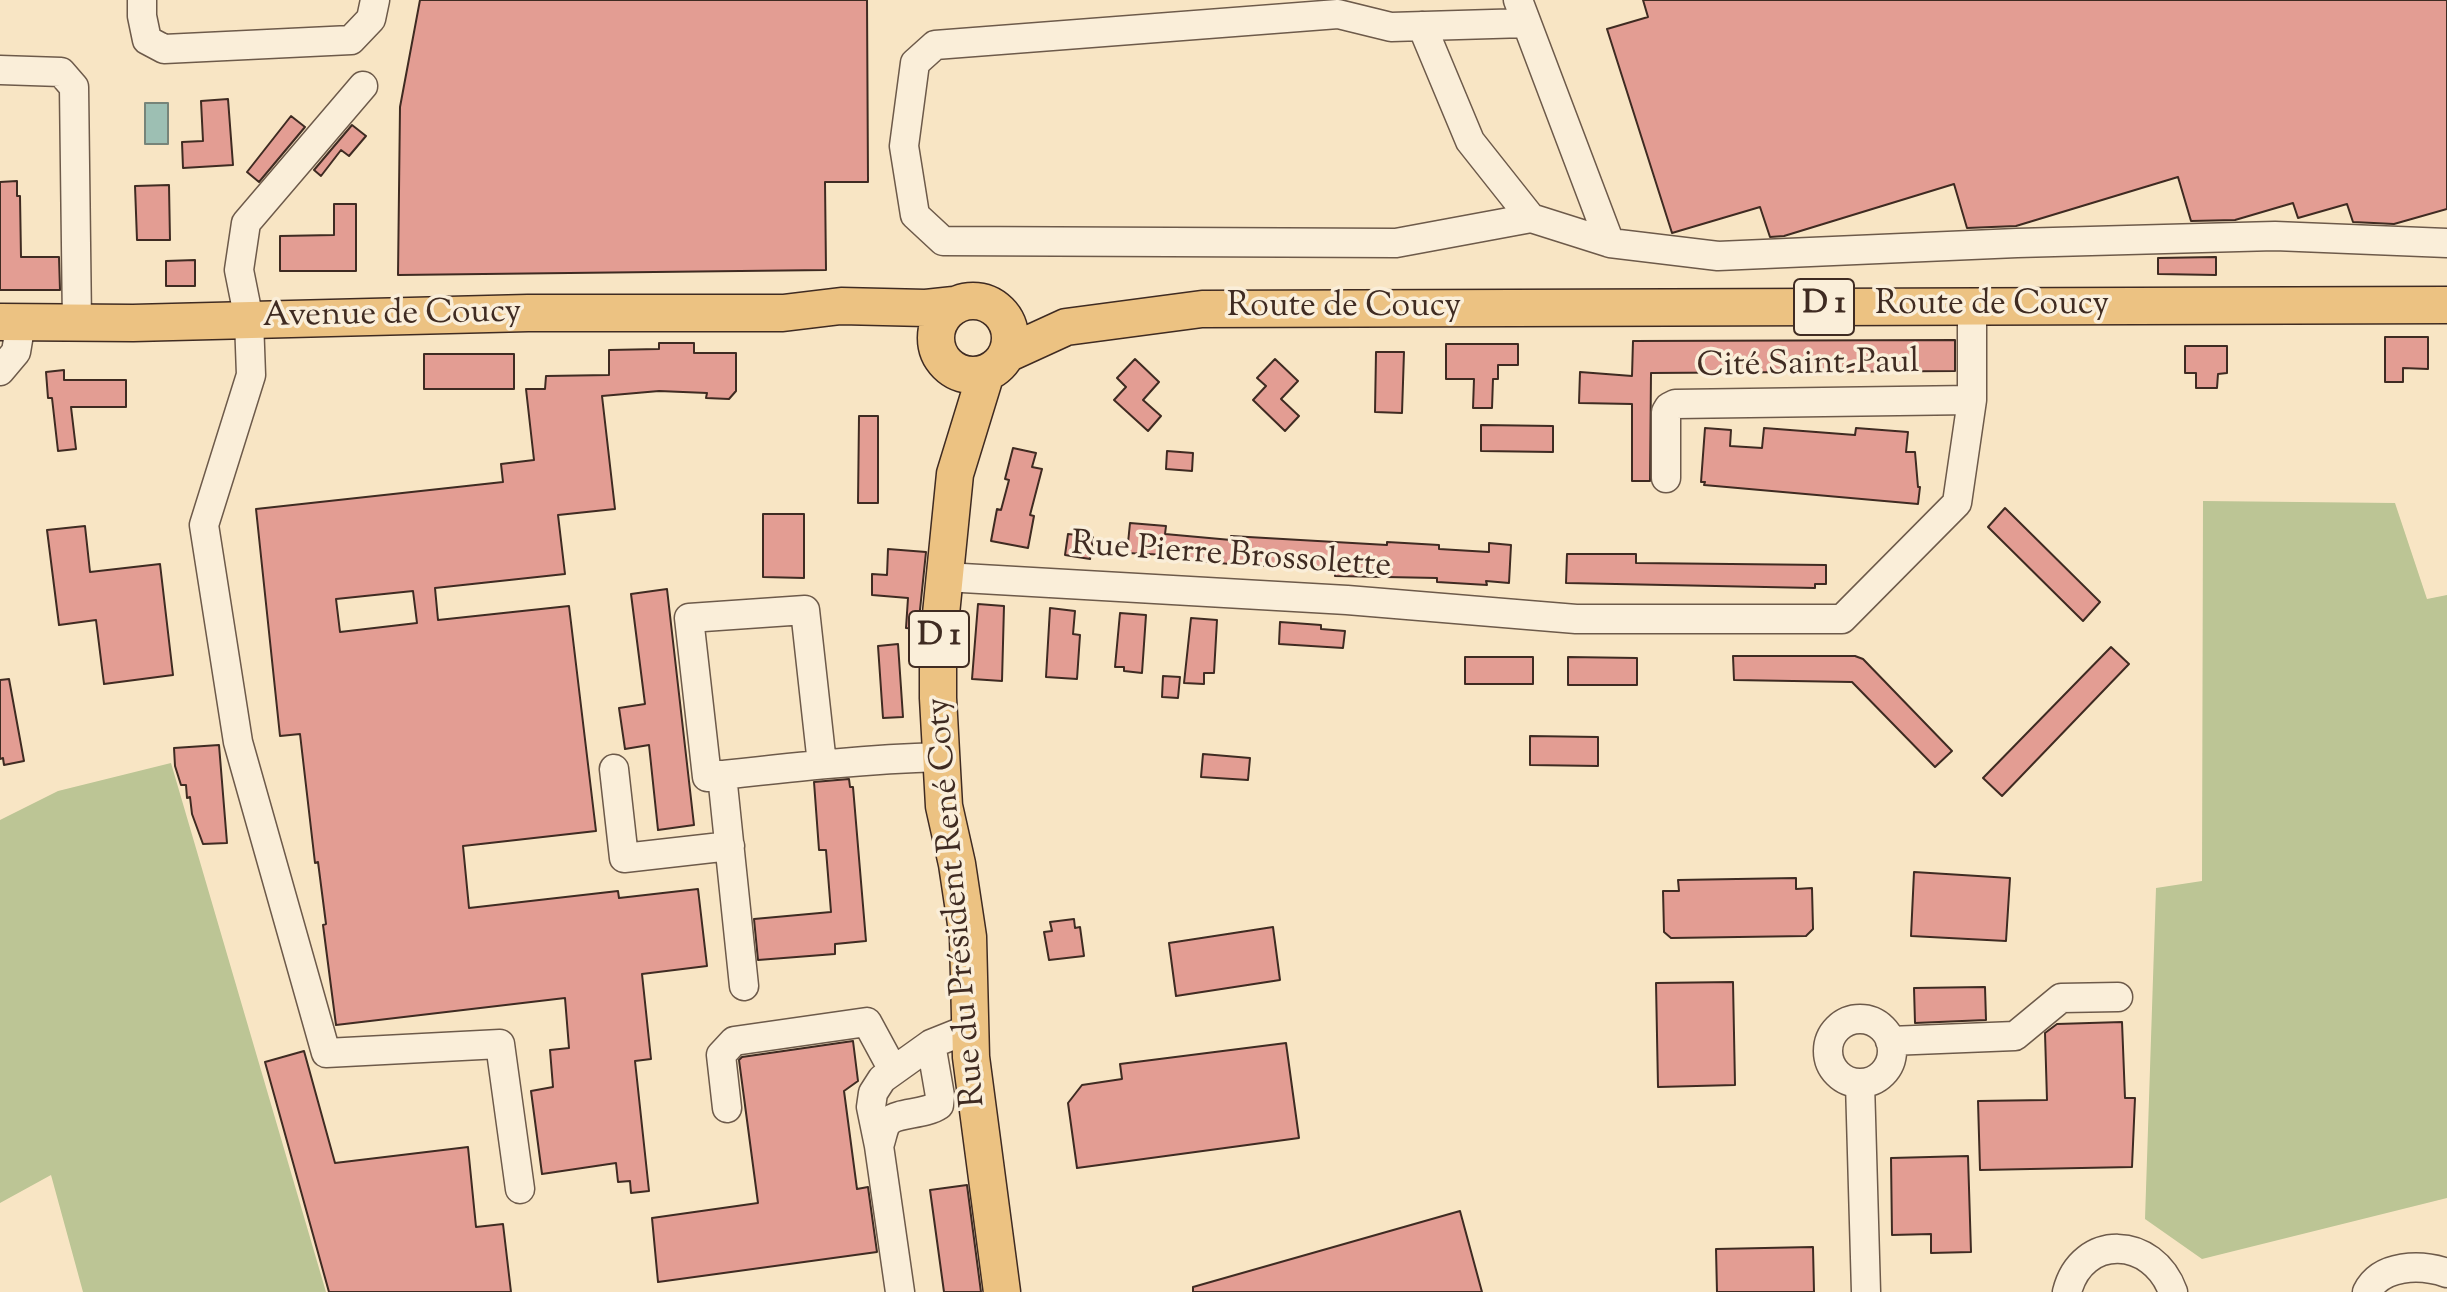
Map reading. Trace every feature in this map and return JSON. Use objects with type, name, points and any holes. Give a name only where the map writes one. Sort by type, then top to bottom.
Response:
[{"type":"main road","points":[[975,300],[996,308],[1009,329],[1010,342],[971,362],[938,324],[944,313],[954,305],[975,300]]},
{"type":"main road","name":"Route de Coucy","points":[[996,308],[1025,313],[1107,300],[1148,301],[1202,309]]},
{"type":"main road","name":"Avenue de Coucy","points":[[10,322],[528,313],[783,313],[841,306],[926,308],[954,305]]},
{"type":"main road","name":"Route de Coucy","points":[[971,362],[1066,327],[1202,309],[2447,305]]},
{"type":"main road","name":"Avenue de Coucy","points":[[783,313],[829,321],[884,324],[920,336],[971,362]]},
{"type":"main road","name":"Rue du Président René Coty","points":[[971,362],[955,474],[938,644],[940,757],[944,806],[968,937],[955,1044],[1002,1292]]},
{"type":"street","points":[[142,0],[147,40],[164,49],[351,40],[371,19],[375,0]]},
{"type":"street","points":[[1610,243],[1522,11],[1422,26],[1391,27],[1338,14],[935,45],[915,63],[904,146],[915,215],[943,241],[1396,243],[1531,218],[1610,243],[1718,256],[2275,236],[2447,243]]},
{"type":"street","points":[[1422,26],[1470,141],[1531,218]]},
{"type":"street","points":[[0,70],[61,72],[74,87],[77,323]]},
{"type":"street","points":[[363,86],[246,223],[239,270],[249,320],[251,375],[204,525],[238,742],[326,1053],[500,1044],[520,1189]]},
{"type":"street","name":"Rue Pierre Brossolette","points":[[945,577],[1347,600],[1576,619],[1842,619],[1957,503],[1972,400],[1972,307]]},
{"type":"street","points":[[0,371],[16,352],[10,322]]},
{"type":"street","name":"Cité Saint-Paul","points":[[1666,478],[1666,412],[1675,404],[1972,400]]},
{"type":"street","points":[[822,764],[805,610],[689,618],[707,777],[868,759],[940,757]]},
{"type":"street","points":[[614,769],[624,858],[730,846]]},
{"type":"street","points":[[722,775],[744,986]]},
{"type":"street","points":[[1890,1041],[2015,1036],[2061,998],[2118,997]]},
{"type":"street","points":[[1858,1020],[1878,1025],[1890,1041],[1890,1061],[1886,1070],[1870,1082],[1860,1083],[1840,1077],[1828,1058],[1831,1037],[1838,1028],[1858,1020]]},
{"type":"street","points":[[727,1108],[721,1055],[734,1041],[867,1022],[893,1070]]},
{"type":"street","points":[[900,1292],[871,1107],[873,1093],[893,1070],[955,1044]]},
{"type":"street","points":[[879,1146],[886,1123],[929,1112],[939,1105],[955,1044]]},
{"type":"street","points":[[1860,1083],[1866,1292]]},
{"type":"street","points":[[2067,1292],[2079,1267],[2092,1256],[2124,1248],[2156,1262],[2173,1292]]},
{"type":"street","points":[[2367,1292],[2372,1283],[2393,1269],[2433,1268],[2447,1273]]},
{"type":"green space","points":[[2203,501],[2395,503],[2427,599],[2447,595],[2447,1198],[2202,1259],[2145,1219],[2156,888],[2202,881]]},
{"type":"green space","points":[[171,763],[326,1292],[83,1292],[51,1175],[0,1203],[0,820],[58,791]]},
{"type":"water","points":[[145,103],[168,103],[168,144],[145,144]]},
{"type":"building","points":[[420,0],[867,0],[868,182],[825,182],[826,270],[398,275],[400,107]]},
{"type":"building","points":[[1643,0],[2447,0],[2447,209],[2394,224],[2353,222],[2347,204],[2298,218],[2293,203],[2235,220],[2191,221],[2178,177],[2016,226],[1967,228],[1954,184],[1784,236],[1770,237],[1760,207],[1672,233],[1607,29],[1648,17]]},
{"type":"building","points":[[228,99],[233,165],[183,168],[182,142],[203,141],[201,101]]},
{"type":"building","points":[[291,116],[305,127],[259,182],[247,172]]},
{"type":"building","points":[[352,125],[366,136],[349,156],[341,150],[321,176],[314,170]]},
{"type":"building","points":[[17,181],[21,257],[59,257],[60,290],[0,290],[0,182]]},
{"type":"building","points":[[169,185],[170,240],[137,240],[135,186]]},
{"type":"building","points":[[334,204],[356,204],[356,271],[280,271],[280,236],[334,235]]},
{"type":"building","points":[[2216,257],[2216,275],[2158,274],[2158,258]]},
{"type":"building","points":[[195,260],[195,286],[166,286],[166,261]]},
{"type":"building","points":[[2385,337],[2428,337],[2428,369],[2403,368],[2403,382],[2385,382]]},
{"type":"building","points":[[1955,340],[1955,371],[1651,373],[1650,481],[1632,481],[1632,404],[1579,403],[1580,372],[1632,376],[1633,341]]},
{"type":"building","points":[[659,343],[694,343],[694,353],[736,353],[736,391],[729,399],[706,398],[707,393],[659,391],[602,396],[615,509],[558,515],[565,574],[435,588],[438,620],[569,606],[596,831],[463,846],[469,908],[618,891],[619,898],[698,889],[707,966],[642,974],[651,1059],[635,1061],[649,1191],[631,1193],[630,1181],[618,1182],[616,1163],[542,1174],[531,1091],[553,1087],[550,1050],[569,1048],[565,998],[336,1025],[323,925],[326,924],[318,862],[315,863],[300,734],[280,736],[256,509],[503,482],[501,464],[534,460],[526,389],[545,389],[546,376],[609,375],[609,350],[659,349]],"holes":[[[413,591],[417,623],[340,632],[336,599]]]},
{"type":"building","points":[[1446,344],[1518,344],[1518,365],[1498,365],[1498,379],[1493,379],[1492,408],[1473,408],[1474,379],[1446,379]]},
{"type":"building","points":[[2185,346],[2227,346],[2227,373],[2218,374],[2217,388],[2196,388],[2196,373],[2185,373]]},
{"type":"building","points":[[1376,352],[1404,352],[1402,413],[1375,412]]},
{"type":"building","points":[[424,354],[514,354],[514,389],[424,389]]},
{"type":"building","points":[[1135,359],[1159,382],[1143,400],[1161,416],[1148,431],[1114,400],[1126,387],[1117,378]]},
{"type":"building","points":[[1275,359],[1298,381],[1281,399],[1299,416],[1285,431],[1253,400],[1266,386],[1257,378]]},
{"type":"building","points":[[64,370],[64,380],[126,380],[126,407],[71,407],[76,449],[58,451],[46,372]]},
{"type":"building","points":[[859,416],[878,416],[878,503],[858,503]]},
{"type":"building","points":[[1481,425],[1553,426],[1553,452],[1481,451]]},
{"type":"building","points":[[1705,428],[1731,430],[1730,446],[1762,448],[1764,428],[1855,435],[1856,428],[1908,432],[1906,452],[1915,452],[1920,487],[1918,504],[1704,485],[1705,482],[1701,482]]},
{"type":"building","points":[[1013,448],[1036,453],[1032,467],[1042,469],[1030,515],[1034,516],[1028,548],[991,541],[997,509],[1001,510],[1009,480],[1005,479]]},
{"type":"building","points":[[1167,451],[1193,453],[1192,471],[1166,469]]},
{"type":"building","points":[[2005,508],[2100,602],[2083,621],[1988,527]]},
{"type":"building","points":[[763,514],[804,514],[804,578],[763,577]]},
{"type":"building","points":[[1130,523],[1166,526],[1165,534],[1231,540],[1231,536],[1387,545],[1387,542],[1489,552],[1489,543],[1511,545],[1509,583],[1486,581],[1487,585],[1437,582],[1437,578],[1335,576],[1335,570],[1230,564],[1187,560],[1187,556],[1127,553]]},
{"type":"building","points":[[85,526],[90,572],[160,564],[173,675],[104,684],[96,620],[59,625],[47,530]]},
{"type":"building","points":[[1068,534],[1093,537],[1090,559],[1065,555]]},
{"type":"building","points":[[888,549],[926,552],[918,629],[906,628],[908,598],[872,595],[872,574],[887,575]]},
{"type":"building","points":[[1567,554],[1636,554],[1636,563],[1826,565],[1826,584],[1815,584],[1815,588],[1566,583]]},
{"type":"building","points":[[667,589],[694,825],[658,830],[649,745],[625,749],[619,708],[645,704],[631,594]]},
{"type":"building","points":[[978,604],[1004,606],[1002,681],[972,679]]},
{"type":"building","points":[[1050,608],[1075,611],[1073,634],[1080,635],[1077,679],[1046,677]]},
{"type":"building","points":[[1120,613],[1146,615],[1142,673],[1115,667]]},
{"type":"building","points":[[1191,618],[1217,620],[1214,673],[1204,673],[1204,684],[1184,683]]},
{"type":"building","points":[[1280,622],[1321,625],[1321,629],[1345,631],[1343,648],[1279,644]]},
{"type":"building","points":[[898,644],[903,717],[883,718],[878,646]]},
{"type":"building","points":[[2111,647],[2129,664],[2002,796],[1983,778]]},
{"type":"building","points":[[1733,656],[1855,656],[1863,659],[1952,751],[1935,767],[1852,682],[1734,680]]},
{"type":"building","points":[[1465,657],[1533,657],[1533,684],[1465,684]]},
{"type":"building","points":[[1568,657],[1637,658],[1637,685],[1568,685]]},
{"type":"building","points":[[1163,676],[1180,677],[1178,698],[1162,697]]},
{"type":"building","points":[[9,679],[24,761],[4,765],[3,758],[0,759],[0,680]]},
{"type":"building","points":[[1530,736],[1598,737],[1598,766],[1530,765]]},
{"type":"building","points":[[219,745],[227,843],[203,844],[192,814],[190,797],[187,798],[186,785],[181,785],[175,766],[174,748]]},
{"type":"building","points":[[1203,754],[1250,758],[1248,780],[1201,777]]},
{"type":"building","points":[[849,779],[850,787],[853,787],[866,941],[835,944],[835,954],[758,960],[754,919],[831,912],[826,850],[819,850],[814,782]]},
{"type":"building","points":[[1914,872],[2010,878],[2006,941],[1911,936]]},
{"type":"building","points":[[1796,878],[1796,889],[1812,888],[1813,929],[1806,936],[1671,938],[1664,932],[1663,891],[1679,891],[1678,880]]},
{"type":"building","points":[[1074,919],[1075,928],[1080,927],[1084,956],[1049,960],[1044,932],[1052,931],[1050,922]]},
{"type":"building","points":[[1273,927],[1280,980],[1176,996],[1169,943]]},
{"type":"building","points":[[1733,982],[1735,1085],[1658,1087],[1656,983]]},
{"type":"building","points":[[1985,987],[1986,1020],[1915,1023],[1914,988]]},
{"type":"building","points":[[2122,1022],[2125,1098],[2135,1098],[2132,1167],[1980,1170],[1978,1101],[2047,1100],[2045,1033],[2057,1024]]},
{"type":"building","points":[[853,1041],[858,1081],[844,1091],[857,1189],[868,1187],[877,1252],[658,1282],[652,1218],[758,1203],[739,1060],[742,1057]]},
{"type":"building","points":[[1286,1043],[1299,1138],[1077,1168],[1068,1103],[1082,1085],[1122,1079],[1120,1064]]},
{"type":"building","points":[[304,1051],[335,1163],[468,1147],[476,1227],[503,1224],[511,1292],[329,1292],[265,1062]]},
{"type":"building","points":[[1968,1156],[1971,1252],[1931,1253],[1931,1234],[1892,1235],[1891,1158]]},
{"type":"building","points":[[967,1185],[981,1292],[944,1292],[930,1190]]},
{"type":"building","points":[[1460,1211],[1482,1292],[1193,1292],[1193,1287]]},
{"type":"building","points":[[1813,1247],[1814,1292],[1717,1292],[1716,1249]]}]
